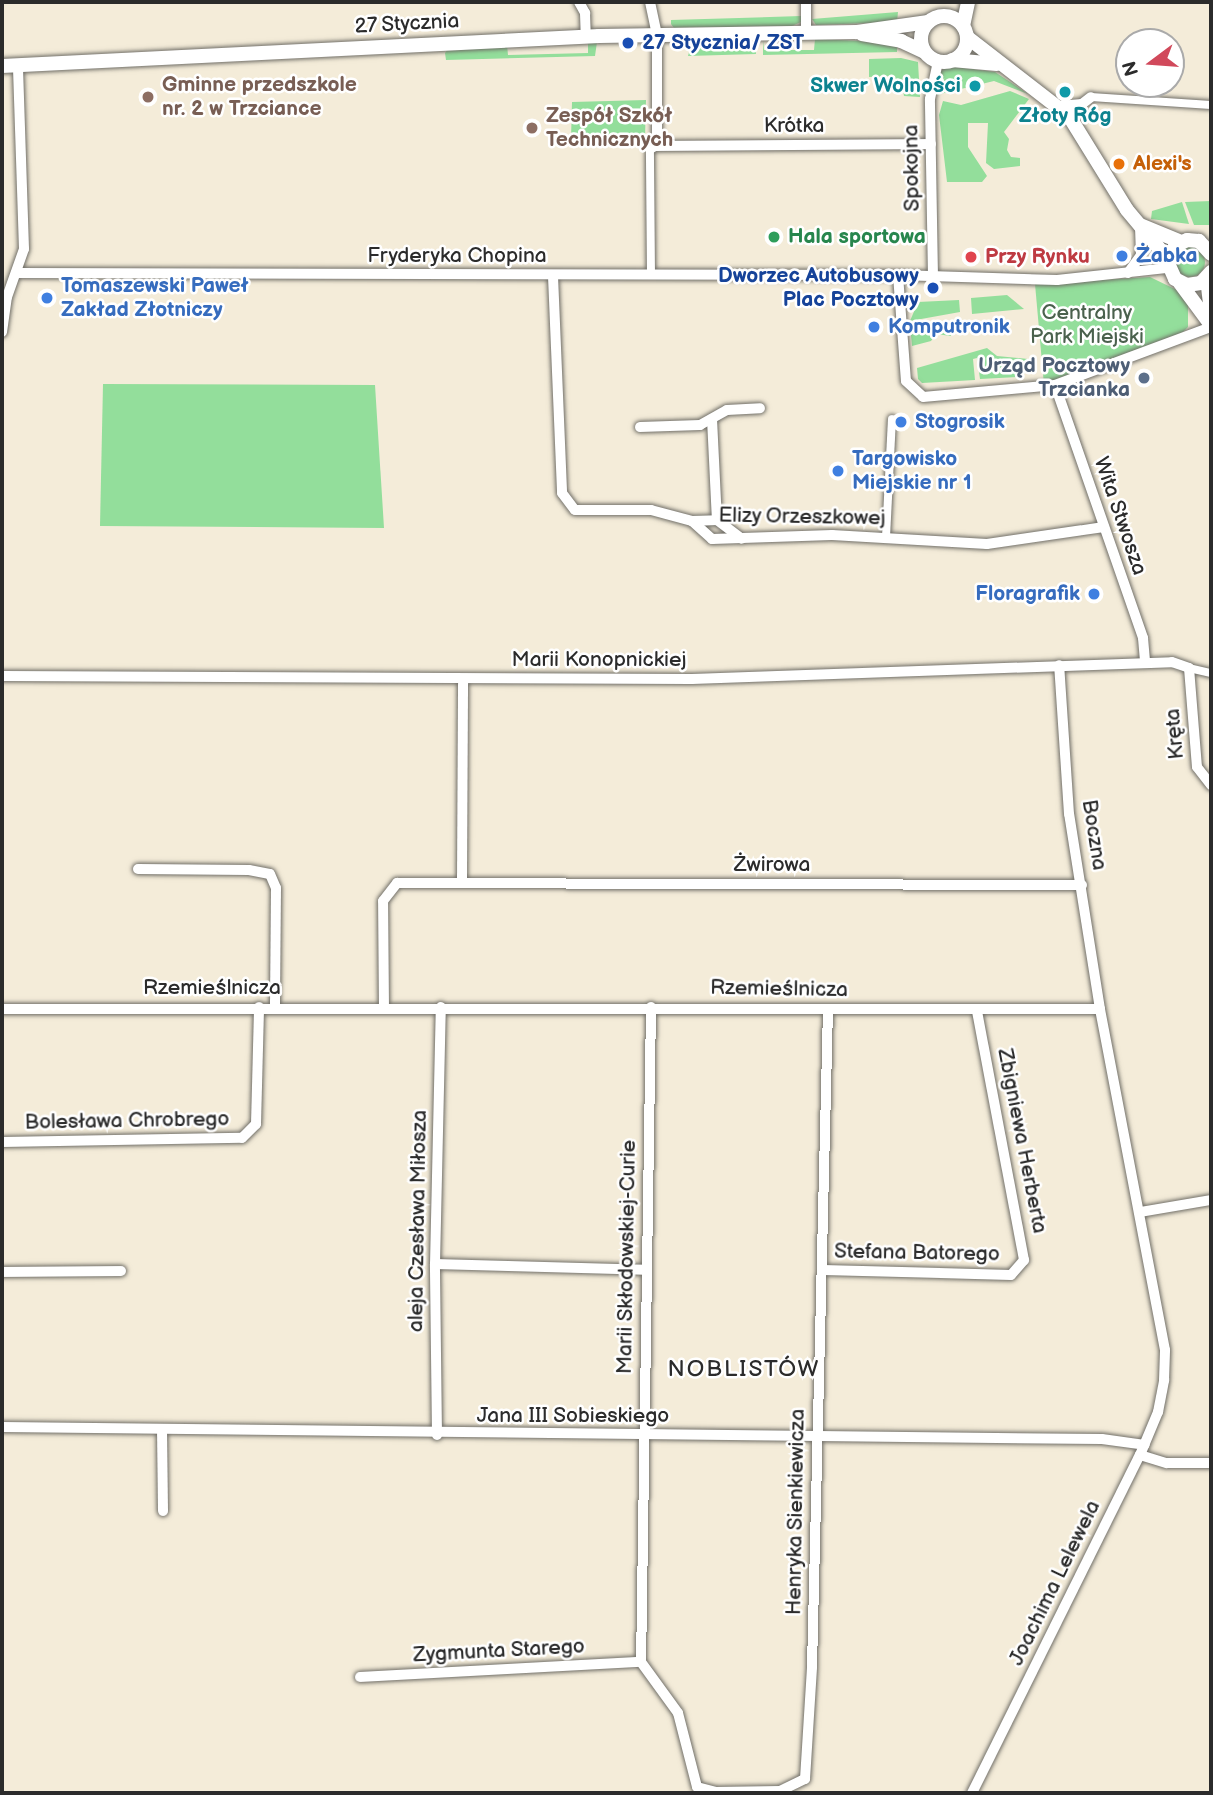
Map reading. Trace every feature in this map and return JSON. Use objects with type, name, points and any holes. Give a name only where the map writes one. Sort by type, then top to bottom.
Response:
[{"type":"main road","points":[[952,2],[935,19],[921,39],[925,52],[945,60],[997,64]]},
{"type":"main road","points":[[945,60],[963,51],[968,2]]},
{"type":"main road","name":"27 Stycznia","points":[[2,66],[586,37],[857,32],[935,19]]},
{"type":"main road","points":[[935,19],[965,32],[997,64],[1059,106],[1080,128],[1140,225],[1211,326]]},
{"type":"main road","name":"27 Stycznia","points":[[857,32],[901,41],[925,52]]},
{"type":"main road","points":[[1140,225],[1181,242],[1209,247]]},
{"type":"main road","points":[[1168,263],[1181,242]]},
{"type":"main road","points":[[1180,283],[1194,285],[1209,275]]},
{"type":"main road","points":[[1209,275],[1211,311]]},
{"type":"street","points":[[579,2],[585,12],[586,37]]},
{"type":"street","points":[[650,2],[657,36],[657,146],[650,150],[651,275]]},
{"type":"street","points":[[806,2],[806,33]]},
{"type":"street","name":"Spokojna","points":[[933,277],[931,82],[945,60]]},
{"type":"street","points":[[2,332],[24,249],[18,66]]},
{"type":"street","points":[[1080,128],[1086,101]]},
{"type":"street","points":[[1059,106],[1086,101],[1211,105]]},
{"type":"street","name":"Krótka","points":[[657,146],[931,144]]},
{"type":"street","points":[[1128,273],[1141,255],[1140,225]]},
{"type":"street","name":"Fryderyka Chopina","points":[[16,273],[898,275],[1057,280],[1128,273],[1168,263]]},
{"type":"street","points":[[898,275],[905,378],[911,390],[933,397],[1055,385],[1211,326]]},
{"type":"street","name":"Elizy Orzeszkowej","points":[[553,276],[562,493],[567,504],[575,510],[651,510],[692,521],[712,539],[886,537],[1015,543],[1104,527]]},
{"type":"street","name":"Wita Stwosza","points":[[1055,385],[1143,638],[1145,660]]},
{"type":"street","points":[[640,427],[700,425],[727,410],[760,408]]},
{"type":"street","points":[[712,419],[717,520]]},
{"type":"street","points":[[886,537],[892,419]]},
{"type":"street","points":[[692,521],[717,520],[741,539]]},
{"type":"street","name":"Marii Konopnickiej","points":[[2,676],[463,679],[793,677],[1145,660],[1189,671]]},
{"type":"street","name":"Boczna","points":[[1059,666],[1069,814],[1100,1009]]},
{"type":"street","points":[[1189,671],[1211,673]]},
{"type":"street","name":"Kręta","points":[[1189,671],[1197,767],[1211,785]]},
{"type":"street","points":[[462,882],[463,679]]},
{"type":"street","points":[[138,869],[270,874],[276,888],[275,1007]]},
{"type":"street","name":"Żwirowa","points":[[384,1008],[383,901],[387,889],[397,883],[1082,886]]},
{"type":"street","name":"Bolesława Chrobrego","points":[[2,1142],[242,1138],[256,1124],[259,1007]]},
{"type":"street","name":"aleja Czesława Miłosza","points":[[437,1435],[435,1264],[441,1007]]},
{"type":"street","name":"Marii Skłodowskiej-Curie","points":[[641,1662],[651,1007]]},
{"type":"street","name":"Rzemieślnicza","points":[[2,1009],[1100,1009]]},
{"type":"street","name":"Henryka Sienkiewicza","points":[[641,1662],[678,1713],[697,1787],[716,1792],[780,1791],[805,1779],[812,1667],[828,1009]]},
{"type":"street","points":[[1100,1009],[1165,1350],[1158,1412],[1142,1450],[1167,1463],[1211,1463]]},
{"type":"street","name":"Zbigniewa Herberta","points":[[977,1011],[1024,1260],[1011,1275]]},
{"type":"street","points":[[1140,1212],[1211,1200]]},
{"type":"street","points":[[435,1264],[645,1270]]},
{"type":"street","points":[[2,1272],[121,1270]]},
{"type":"street","name":"Stefana Batorego","points":[[823,1270],[1011,1275]]},
{"type":"street","name":"Jana III Sobieskiego","points":[[2,1427],[437,1435],[1102,1439],[1142,1450]]},
{"type":"street","points":[[162,1429],[163,1511]]},
{"type":"street","name":"Joachima Lelewela","points":[[972,1793],[1142,1450]]},
{"type":"street","name":"Zygmunta Starego","points":[[360,1677],[641,1662]]},
{"type":"green space","points":[[898,12],[897,22],[816,25],[812,19]]},
{"type":"green space","points":[[801,16],[801,22],[792,26],[674,28],[671,24],[671,20]]},
{"type":"green space","points":[[815,39],[886,42],[897,44],[897,52],[763,55],[763,40],[764,50],[814,50]]},
{"type":"green space","points":[[692,41],[754,41],[756,54],[688,56]]},
{"type":"green space","points":[[597,42],[595,56],[446,60],[445,53],[448,49],[507,45],[508,55],[588,53],[588,43]]},
{"type":"green space","points":[[901,58],[918,62],[920,97],[904,96],[903,91],[896,91],[895,76],[869,77],[869,59]]},
{"type":"green space","points":[[950,66],[995,72],[1028,94],[994,81],[936,95],[940,71]]},
{"type":"green space","points":[[1010,91],[1029,99],[1004,132],[1009,139],[1007,150],[1011,157],[1020,158],[1020,166],[994,169],[986,163],[988,123],[968,123],[968,147],[987,176],[982,182],[947,182],[939,115],[943,101],[961,105]]},
{"type":"green space","points":[[646,100],[645,138],[571,139],[572,102]]},
{"type":"green space","points":[[1211,201],[1211,225],[1194,225],[1185,202]]},
{"type":"green space","points":[[1182,202],[1189,224],[1151,219],[1152,211]]},
{"type":"green space","points":[[1190,247],[1201,251],[1205,262],[1201,273],[1190,277],[1179,273],[1175,262],[1179,251]]},
{"type":"green space","name":"Centralny Park Miejski","points":[[1150,277],[1181,292],[1188,303],[1188,327],[1179,336],[1044,385],[1035,284]]},
{"type":"green space","points":[[1007,295],[1024,309],[972,314],[971,298]]},
{"type":"green space","points":[[959,300],[960,312],[910,321],[918,302]]},
{"type":"green space","points":[[946,323],[951,336],[936,334],[931,341],[912,346],[910,325]]},
{"type":"green space","points":[[987,348],[997,356],[1028,359],[1028,370],[1020,377],[980,379],[977,358],[973,359],[975,380],[922,383],[918,379],[917,368]]},
{"type":"green space","points":[[103,384],[375,385],[384,528],[100,526]]},
{"type":"place","name":"27 Stycznia/ ZST","points":[[628,43]]},
{"type":"place","name":"Skwer Wolności","points":[[975,86]]},
{"type":"place","name":"Złoty Róg","points":[[1065,92]]},
{"type":"place","name":"Gminne przedszkole nr. 2 w Trzciance","points":[[148,97]]},
{"type":"place","name":"Zespół Szkół Technicznych","points":[[532,128]]},
{"type":"place","name":"Alexi's","points":[[1119,164]]},
{"type":"place","name":"Hala sportowa","points":[[774,237]]},
{"type":"place","name":"Żabka","points":[[1122,256]]},
{"type":"place","name":"Przy Rynku","points":[[971,257]]},
{"type":"place","name":"Dworzec Autobusowy Plac Pocztowy","points":[[933,288]]},
{"type":"place","name":"Tomaszewski Paweł Zakład Złotniczy","points":[[47,298]]},
{"type":"place","name":"Komputronik","points":[[874,327]]},
{"type":"place","name":"Urząd Pocztowy Trzcianka","points":[[1144,378]]},
{"type":"place","name":"Stogrosik","points":[[901,422]]},
{"type":"place","name":"Targowisko Miejskie nr 1","points":[[838,471]]},
{"type":"place","name":"Floragrafik","points":[[1094,594]]},
{"type":"district","name":"NOBLISTÓW","points":[[744,1369]]}]
